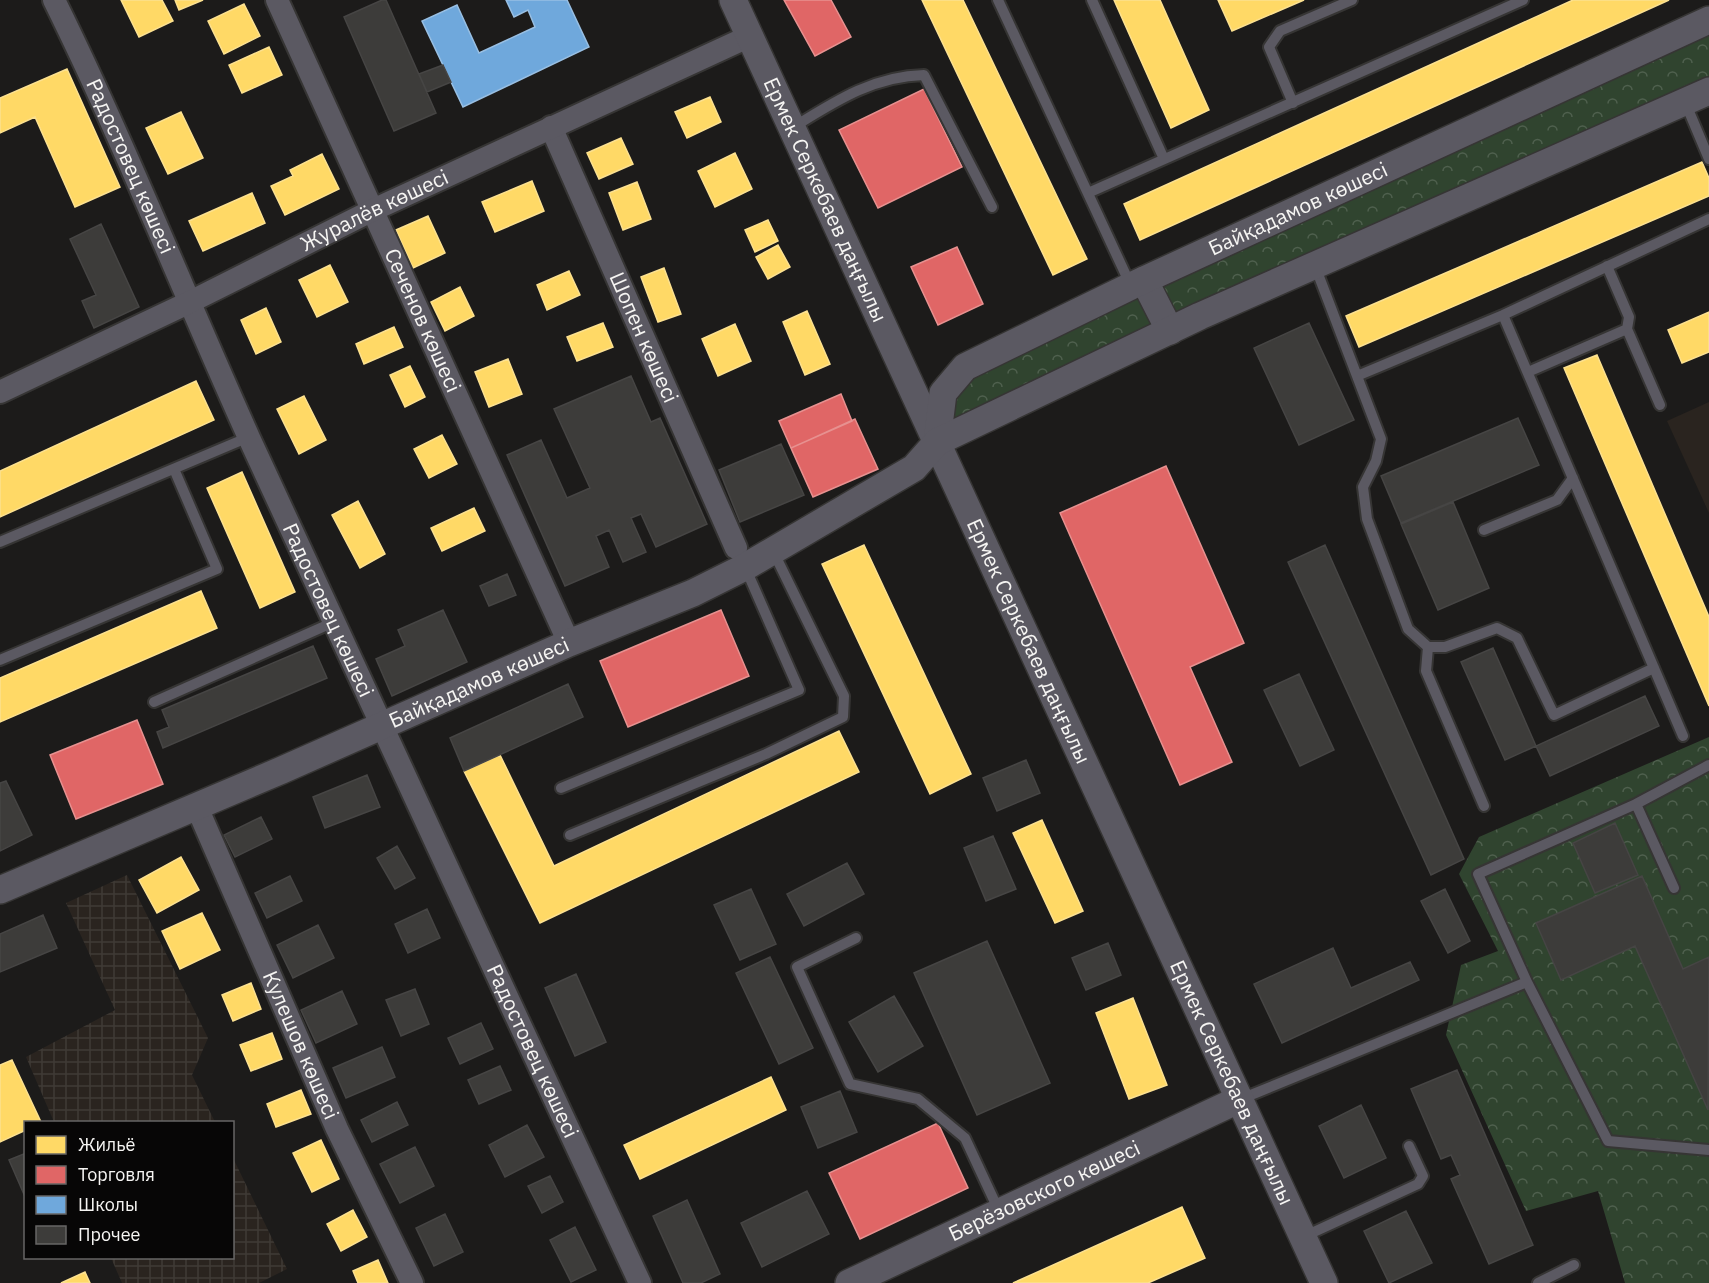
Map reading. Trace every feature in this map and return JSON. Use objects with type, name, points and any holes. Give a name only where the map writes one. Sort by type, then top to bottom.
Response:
[{"type":"street","name":"Радостовец көшесі","points":[[54,0],[87,68],[249,437],[640,1283]]},
{"type":"street","name":"Сеченов көшесі","points":[[277,0],[569,642]]},
{"type":"street","name":"Ермек Серкебаев даңғылы","points":[[733,0],[1324,1283]]},
{"type":"street","name":"Байқадамов көшесі","points":[[937,442],[944,393],[965,367],[1137,283],[1709,20]]},
{"type":"street","name":"Журалёв көшесі","points":[[0,392],[190,302],[371,211],[750,36]]},
{"type":"street","name":"Байқадамов көшесі","points":[[0,890],[381,726],[569,642],[693,593],[740,557],[772,551],[914,468],[937,442],[1170,331],[1709,91]]},
{"type":"street","name":"Шопен көшесі","points":[[551,127],[740,557]]},
{"type":"street","points":[[1137,283],[1170,331]]},
{"type":"street","name":"Кулешов көшесі","points":[[196,805],[337,1129],[412,1283]]},
{"type":"street","name":"Берёзовского көшесі","points":[[849,1283],[1240,1099]]},
{"type":"lane","points":[[998,0],[1088,194],[1137,283]]},
{"type":"lane","points":[[1092,0],[1164,159]]},
{"type":"lane","points":[[1293,103],[1269,47],[1280,31],[1352,0]]},
{"type":"lane","points":[[1088,194],[1523,0]]},
{"type":"lane","points":[[792,128],[852,92],[898,76],[924,75],[992,207]]},
{"type":"lane","points":[[1684,102],[1709,159]]},
{"type":"lane","points":[[1357,376],[1503,315],[1709,219]]},
{"type":"lane","points":[[1315,266],[1381,439],[1376,461],[1363,487],[1367,519],[1408,629],[1428,647],[1445,647],[1497,628],[1517,638],[1554,715],[1654,668]]},
{"type":"lane","points":[[1607,266],[1629,317],[1627,329],[1660,405]]},
{"type":"lane","points":[[1503,315],[1683,736]]},
{"type":"lane","points":[[1527,372],[1627,329]]},
{"type":"lane","points":[[0,542],[249,437]]},
{"type":"lane","points":[[0,660],[217,569],[174,469]]},
{"type":"lane","points":[[1484,530],[1557,500],[1573,478]]},
{"type":"lane","points":[[570,835],[766,754],[843,717],[843,696],[772,551]]},
{"type":"lane","points":[[561,788],[799,690],[740,557]]},
{"type":"lane","points":[[154,702],[334,622]]},
{"type":"lane","points":[[1428,647],[1426,671],[1484,806]]},
{"type":"lane","points":[[1709,765],[1636,804],[1478,874],[1527,982],[1608,1142],[1709,1150]]},
{"type":"lane","points":[[1636,804],[1674,888]]},
{"type":"lane","points":[[856,938],[797,967],[850,1084],[918,1099],[966,1137],[1000,1211]]},
{"type":"lane","points":[[1240,1099],[1527,982]]},
{"type":"lane","points":[[1303,1237],[1418,1184],[1423,1176],[1409,1146]]},
{"type":"lane","points":[[1538,1283],[1574,1265]]},
{"type":"shaded area","points":[[1709,402],[1709,513],[1667,421]]},
{"type":"shaded area","points":[[127,875],[208,1038],[192,1075],[215,1121],[54,1121],[26,1057],[115,1010],[66,903]]},
{"type":"shaded area","points":[[234,1160],[287,1269],[259,1283],[122,1283],[111,1259],[234,1259]]},
{"type":"green space","points":[[1709,34],[1709,84],[943,433],[956,381]]},
{"type":"green space","points":[[1709,737],[1709,1283],[1625,1283],[1598,1191],[1526,1211],[1446,1035],[1461,965],[1498,951],[1459,874],[1479,837]]},
{"type":"building: Жильё","points":[[121,0],[162,0],[173,21],[139,37]]},
{"type":"building: Жильё","points":[[175,0],[203,0],[179,10]]},
{"type":"building: Жильё","points":[[922,0],[963,0],[1087,259],[1053,275]]},
{"type":"building: Жильё","points":[[1114,0],[1160,0],[1209,110],[1171,128]]},
{"type":"building: Жильё","points":[[1218,0],[1304,0],[1232,31]]},
{"type":"building: Жильё","points":[[1573,0],[1669,0],[1140,240],[1124,204]]},
{"type":"building: Жильё","points":[[244,4],[260,36],[224,54],[208,21]]},
{"type":"building: Жильё","points":[[269,47],[282,75],[242,93],[229,65]]},
{"type":"building: Жильё","points":[[67,69],[120,187],[75,207],[35,117],[0,133],[0,98]]},
{"type":"building: Жильё","points":[[710,97],[721,122],[687,138],[675,112]]},
{"type":"building: Жильё","points":[[181,112],[203,158],[168,174],[146,128]]},
{"type":"building: Жильё","points":[[621,138],[633,164],[599,179],[587,153]]},
{"type":"building: Жильё","points":[[735,153],[752,189],[715,207],[698,171]]},
{"type":"building: Жильё","points":[[322,154],[339,189],[285,215],[271,186],[293,176],[290,170]]},
{"type":"building: Жильё","points":[[1702,162],[1709,178],[1709,196],[1359,347],[1346,316]]},
{"type":"building: Жильё","points":[[532,181],[544,211],[495,232],[482,202]]},
{"type":"building: Жильё","points":[[637,182],[651,219],[623,230],[609,193]]},
{"type":"building: Жильё","points":[[252,193],[265,223],[203,251],[189,221]]},
{"type":"building: Жильё","points":[[428,216],[445,253],[413,268],[396,230]]},
{"type":"building: Жильё","points":[[768,220],[778,241],[755,252],[745,230]]},
{"type":"building: Жильё","points":[[778,245],[790,267],[768,279],[756,257]]},
{"type":"building: Жильё","points":[[330,265],[348,302],[317,317],[299,280]]},
{"type":"building: Жильё","points":[[664,268],[681,314],[658,322],[641,277]]},
{"type":"building: Жильё","points":[[569,271],[580,295],[547,310],[537,285]]},
{"type":"building: Жильё","points":[[460,287],[474,316],[445,331],[431,302]]},
{"type":"building: Жильё","points":[[266,308],[281,342],[256,354],[241,320]]},
{"type":"building: Жильё","points":[[807,311],[830,364],[805,375],[783,322]]},
{"type":"building: Жильё","points":[[1709,312],[1709,352],[1682,363],[1668,330]]},
{"type":"building: Жильё","points":[[603,323],[613,347],[577,361],[567,337]]},
{"type":"building: Жильё","points":[[735,324],[751,361],[718,376],[702,339]]},
{"type":"building: Жильё","points":[[394,327],[403,347],[364,364],[356,344]]},
{"type":"building: Жильё","points":[[1597,355],[1709,617],[1709,706],[1564,368]]},
{"type":"building: Жильё","points":[[508,359],[522,394],[489,407],[475,372]]},
{"type":"building: Жильё","points":[[410,366],[425,397],[405,407],[390,375]]},
{"type":"building: Жильё","points":[[196,381],[214,420],[0,517],[0,471]]},
{"type":"building: Жильё","points":[[304,396],[326,440],[299,454],[277,409]]},
{"type":"building: Жильё","points":[[442,435],[457,464],[429,478],[414,449]]},
{"type":"building: Жильё","points":[[242,472],[295,592],[260,608],[207,488]]},
{"type":"building: Жильё","points":[[358,501],[385,554],[360,568],[332,515]]},
{"type":"building: Жильё","points":[[474,508],[485,531],[442,551],[431,528]]},
{"type":"building: Жильё","points":[[864,545],[971,774],[930,794],[822,564]]},
{"type":"building: Жильё","points":[[201,591],[217,628],[0,722],[0,678]]},
{"type":"building: Жильё","points":[[839,731],[859,772],[540,923],[464,771],[500,755],[554,866]]},
{"type":"building: Жильё","points":[[1042,820],[1083,911],[1055,923],[1013,833]]},
{"type":"building: Жильё","points":[[181,857],[199,890],[157,913],[139,880]]},
{"type":"building: Жильё","points":[[202,913],[220,950],[180,969],[162,931]]},
{"type":"building: Жильё","points":[[251,983],[261,1009],[233,1021],[222,995]]},
{"type":"building: Жильё","points":[[1133,998],[1167,1085],[1129,1099],[1096,1013]]},
{"type":"building: Жильё","points":[[272,1033],[282,1059],[251,1071],[240,1045]]},
{"type":"building: Жильё","points":[[12,1060],[41,1121],[24,1121],[24,1131],[0,1142],[0,1065]]},
{"type":"building: Жильё","points":[[771,1077],[786,1110],[640,1179],[624,1145]]},
{"type":"building: Жильё","points":[[301,1090],[311,1114],[276,1127],[267,1104]]},
{"type":"building: Жильё","points":[[321,1140],[339,1179],[312,1192],[293,1153]]},
{"type":"building: Жильё","points":[[1182,1207],[1205,1258],[1148,1283],[1013,1283]]},
{"type":"building: Жильё","points":[[353,1210],[367,1237],[341,1251],[327,1224]]},
{"type":"building: Жильё","points":[[378,1260],[388,1283],[358,1283],[353,1271]]},
{"type":"building: Жильё","points":[[85,1272],[90,1283],[61,1283]]},
{"type":"building: Торговля","points":[[784,0],[831,0],[851,37],[815,56]]},
{"type":"building: Торговля","points":[[924,89],[962,167],[878,208],[839,130]]},
{"type":"building: Торговля","points":[[957,247],[983,304],[938,325],[911,267]]},
{"type":"building: Торговля","points":[[841,394],[852,421],[791,448],[779,421]]},
{"type":"building: Торговля","points":[[855,419],[878,469],[813,497],[791,448]]},
{"type":"building: Торговля","points":[[1166,466],[1244,643],[1190,667],[1232,762],[1180,785],[1060,513]]},
{"type":"building: Торговля","points":[[721,610],[749,676],[628,727],[600,661]]},
{"type":"building: Торговля","points":[[137,720],[163,784],[76,819],[50,755]]},
{"type":"building: Торговля","points":[[938,1123],[968,1188],[860,1239],[829,1173]]},
{"type":"building: Школы","points":[[506,0],[567,0],[589,47],[463,107],[422,21],[457,5],[479,53],[535,27],[528,10],[514,17]]},
{"type":"building: Прочее","points":[[386,0],[436,113],[394,131],[344,17]]},
{"type":"building: Прочее","points":[[443,65],[451,82],[427,92],[419,74]]},
{"type":"building: Прочее","points":[[101,224],[139,307],[94,328],[82,301],[96,295],[70,239]]},
{"type":"building: Прочее","points":[[1309,323],[1354,420],[1299,445],[1254,348]]},
{"type":"building: Прочее","points":[[631,376],[651,422],[660,418],[707,524],[656,547],[641,514],[631,518],[646,552],[623,562],[609,530],[596,536],[609,567],[565,586],[507,455],[541,440],[567,498],[590,488],[554,409]]},
{"type":"building: Прочее","points":[[1518,418],[1539,465],[1401,523],[1381,476]]},
{"type":"building: Прочее","points":[[781,444],[804,495],[740,522],[719,470]]},
{"type":"building: Прочее","points":[[1453,502],[1489,588],[1438,610],[1401,524]]},
{"type":"building: Прочее","points":[[1325,545],[1464,859],[1431,875],[1288,562]]},
{"type":"building: Прочее","points":[[507,574],[516,595],[489,606],[480,586]]},
{"type":"building: Прочее","points":[[443,610],[467,662],[392,696],[376,659],[405,646],[398,630]]},
{"type":"building: Прочее","points":[[313,646],[327,678],[163,748],[157,732],[169,727],[162,710]]},
{"type":"building: Прочее","points":[[1493,648],[1536,746],[1505,760],[1461,662]]},
{"type":"building: Прочее","points":[[1299,674],[1334,750],[1300,766],[1264,690]]},
{"type":"building: Прочее","points":[[568,684],[583,717],[464,771],[450,738]]},
{"type":"building: Прочее","points":[[1645,696],[1659,726],[1550,776],[1536,746]]},
{"type":"building: Прочее","points":[[1026,760],[1040,793],[997,811],[983,778]]},
{"type":"building: Прочее","points":[[367,775],[380,807],[325,828],[313,797]]},
{"type":"building: Прочее","points":[[6,781],[32,835],[0,851],[0,783]]},
{"type":"building: Прочее","points":[[261,817],[272,839],[235,857],[224,835]]},
{"type":"building: Прочее","points":[[1615,823],[1638,875],[1595,893],[1573,843]]},
{"type":"building: Прочее","points":[[993,836],[1016,889],[986,901],[964,848]]},
{"type":"building: Прочее","points":[[397,846],[415,878],[395,889],[377,858]]},
{"type":"building: Прочее","points":[[847,863],[864,894],[804,926],[787,894]]},
{"type":"building: Прочее","points":[[290,876],[302,901],[267,918],[255,893]]},
{"type":"building: Прочее","points":[[1642,876],[1683,969],[1709,957],[1708,1110],[1635,946],[1561,980],[1536,923]]},
{"type":"building: Прочее","points":[[751,889],[776,944],[740,960],[714,905]]},
{"type":"building: Прочее","points":[[1445,889],[1470,941],[1448,953],[1421,901]]},
{"type":"building: Прочее","points":[[427,909],[440,938],[408,953],[395,924]]},
{"type":"building: Прочее","points":[[43,915],[57,948],[0,972],[0,934]]},
{"type":"building: Прочее","points":[[318,925],[334,958],[293,978],[277,945]]},
{"type":"building: Прочее","points":[[987,941],[1050,1083],[977,1115],[914,973]]},
{"type":"building: Прочее","points":[[1108,943],[1121,975],[1086,990],[1072,958]]},
{"type":"building: Прочее","points":[[1333,948],[1351,988],[1410,962],[1419,980],[1282,1043],[1254,984]]},
{"type":"building: Прочее","points":[[770,957],[813,1048],[779,1064],[736,973]]},
{"type":"building: Прочее","points":[[576,974],[606,1042],[575,1056],[545,988]]},
{"type":"building: Прочее","points":[[415,989],[429,1024],[401,1036],[386,1000]]},
{"type":"building: Прочее","points":[[342,991],[357,1024],[316,1043],[301,1010]]},
{"type":"building: Прочее","points":[[894,996],[923,1046],[878,1072],[849,1022]]},
{"type":"building: Прочее","points":[[481,1023],[493,1049],[460,1064],[448,1038]]},
{"type":"building: Прочее","points":[[382,1047],[395,1077],[346,1098],[333,1068]]},
{"type":"building: Прочее","points":[[500,1066],[511,1090],[479,1104],[468,1080]]},
{"type":"building: Прочее","points":[[1457,1070],[1533,1245],[1489,1264],[1451,1179],[1460,1175],[1451,1155],[1441,1159],[1411,1089]]},
{"type":"building: Прочее","points":[[840,1091],[857,1132],[818,1148],[801,1107]]},
{"type":"building: Прочее","points":[[397,1102],[408,1125],[372,1142],[361,1120]]},
{"type":"building: Прочее","points":[[1361,1105],[1386,1158],[1344,1178],[1319,1126]]},
{"type":"building: Прочее","points":[[527,1125],[544,1157],[505,1177],[489,1145]]},
{"type":"building: Прочее","points":[[415,1147],[434,1186],[400,1203],[380,1164]]},
{"type":"building: Прочее","points":[[24,1154],[24,1194],[9,1160]]},
{"type":"building: Прочее","points":[[550,1176],[563,1202],[542,1213],[528,1186]]},
{"type":"building: Прочее","points":[[807,1191],[829,1234],[762,1267],[741,1223]]},
{"type":"building: Прочее","points":[[687,1200],[720,1274],[701,1283],[683,1283],[653,1216]]},
{"type":"building: Прочее","points":[[1406,1211],[1432,1263],[1389,1283],[1364,1231]]},
{"type":"building: Прочее","points":[[445,1214],[463,1252],[434,1266],[416,1228]]},
{"type":"building: Прочее","points":[[575,1227],[596,1270],[571,1282],[550,1240]]}]
